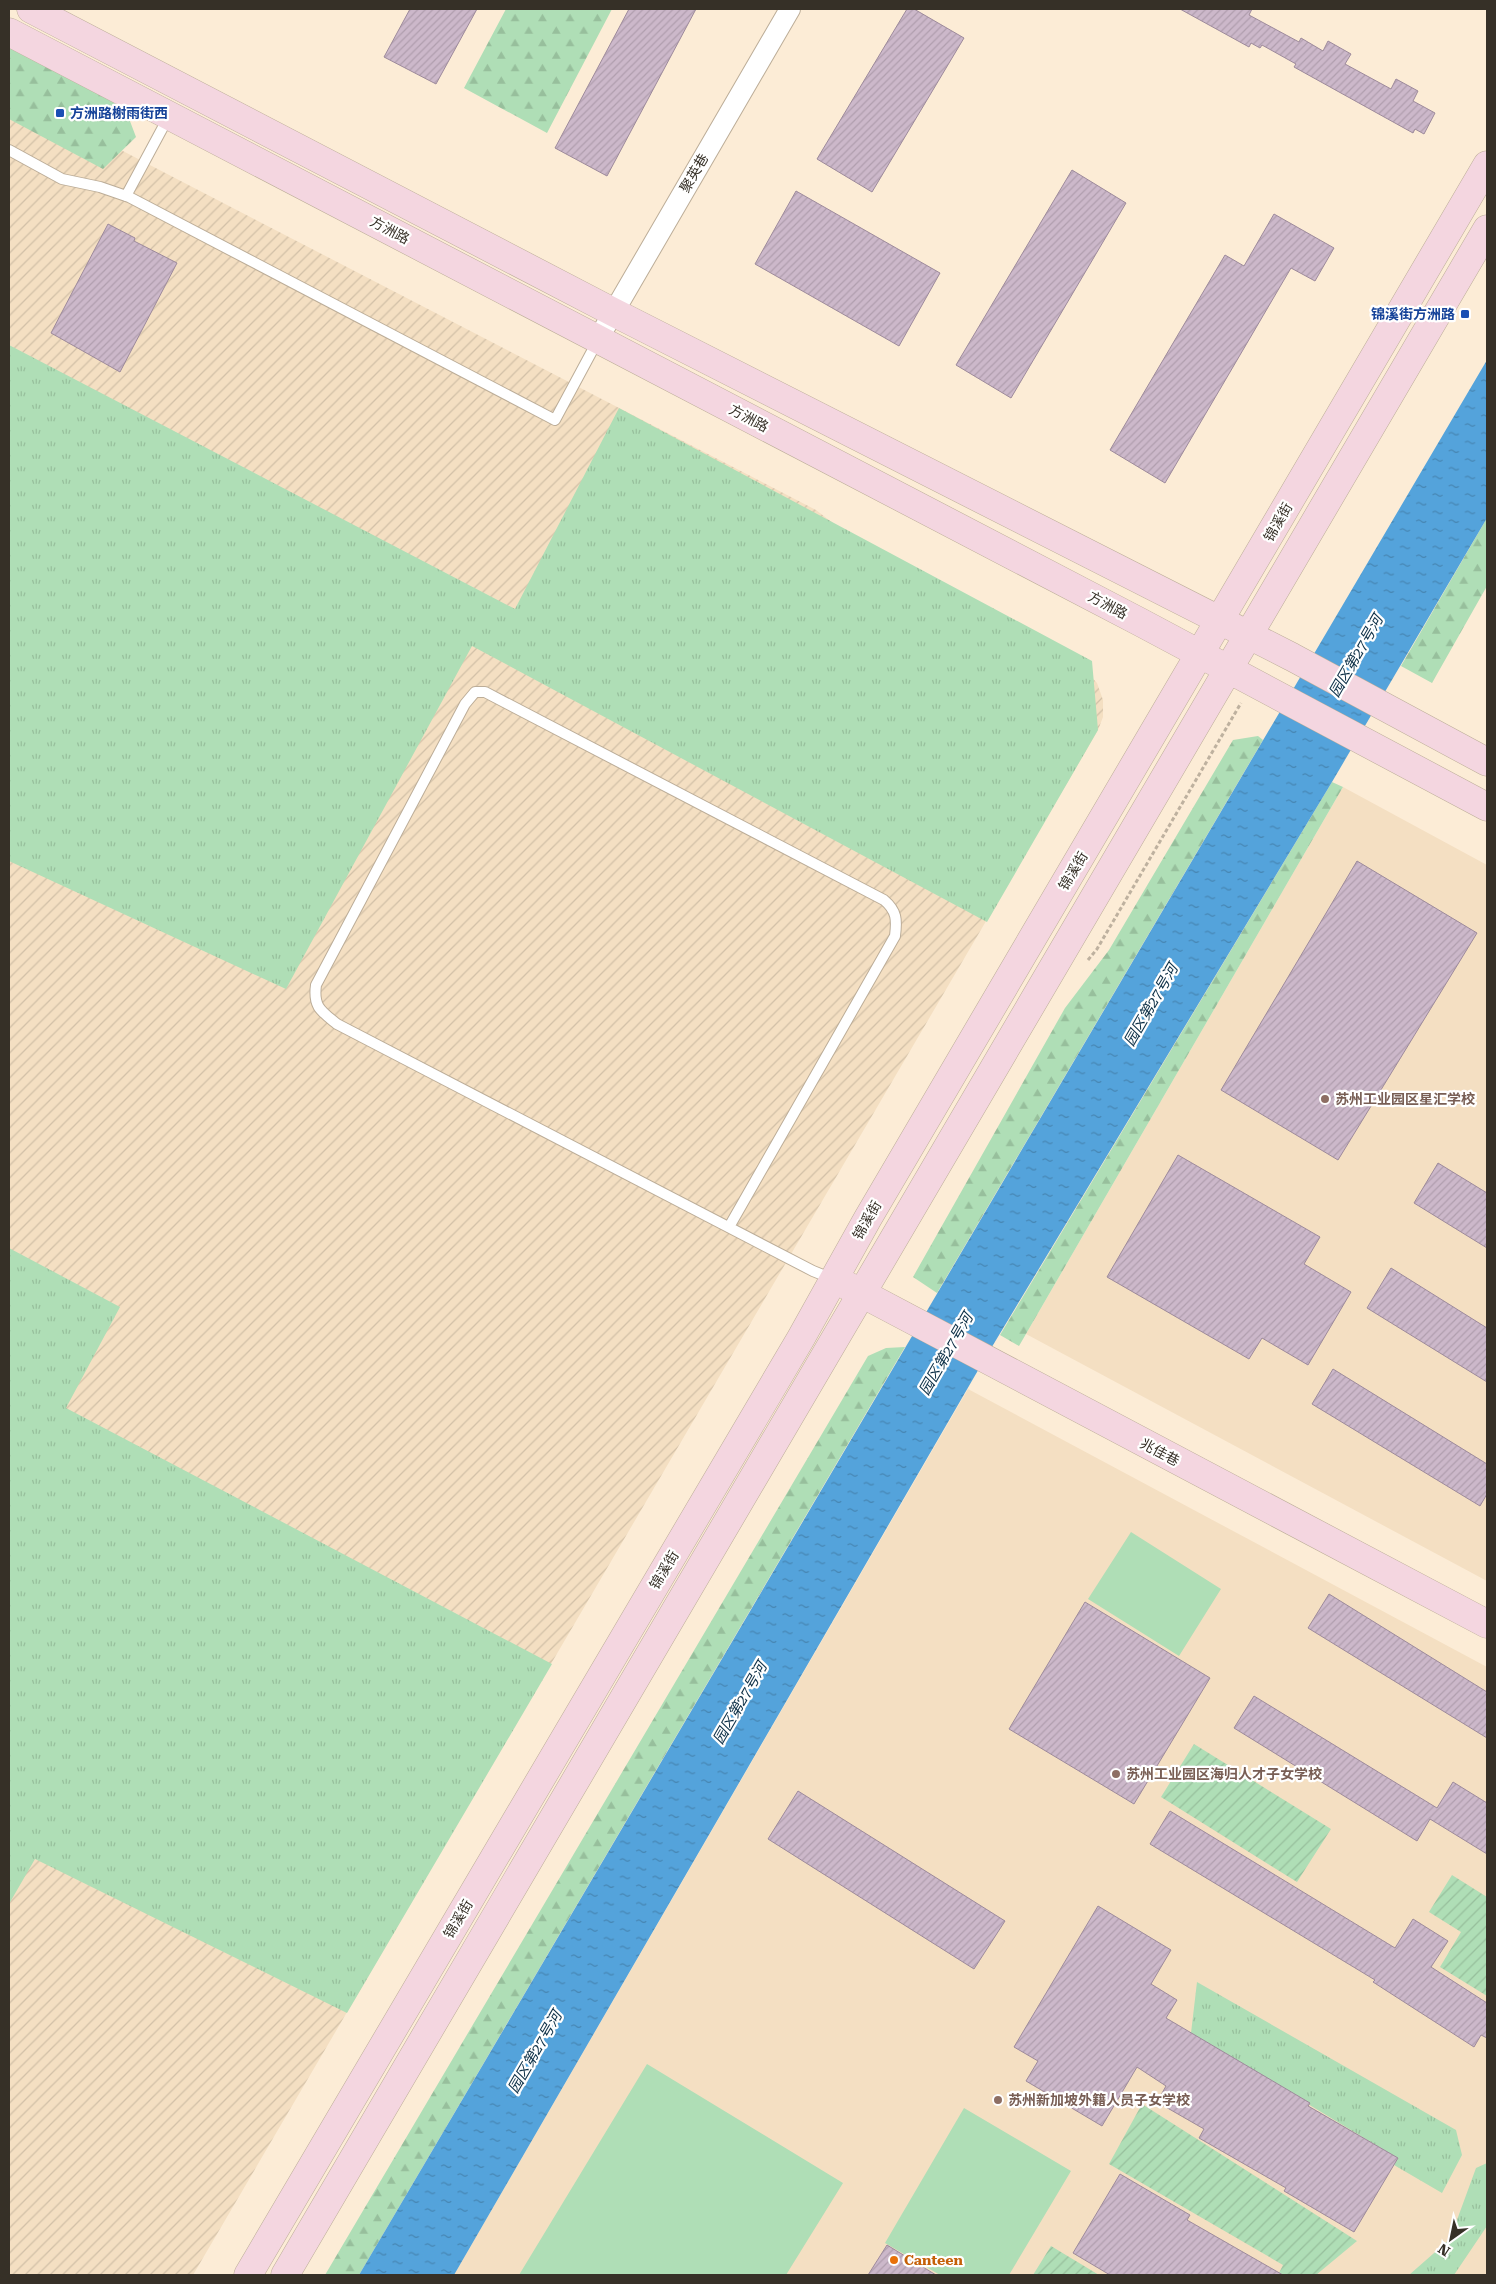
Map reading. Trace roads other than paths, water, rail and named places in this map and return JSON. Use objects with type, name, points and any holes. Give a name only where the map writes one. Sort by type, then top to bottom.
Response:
[{"type":"main road","points":[[31,9],[613,312],[1292,657],[1487,762]]},
{"type":"main road","name":"方洲路","points":[[9,32],[1201,654],[1487,807]]},
{"type":"main road","name":"锦溪街","points":[[248,2275],[1487,165]]},
{"type":"main road","points":[[285,2275],[1487,229]]},
{"type":"main road","name":"兆佳巷","points":[[834,1279],[984,1360],[1487,1624]]},
{"type":"street","name":"聚英巷","points":[[598,339],[790,9]]},
{"type":"lane","points":[[126,196],[170,115]]},
{"type":"lane","points":[[9,150],[62,179],[100,187],[126,196],[555,420],[598,339]]},
{"type":"lane","points":[[729,1227],[895,936],[897,920],[893,908],[884,900],[485,692],[476,692],[465,704],[316,985],[314,998],[320,1010],[337,1024],[813,1271],[834,1279]]},
{"type":"water","name":"园区第27号河","points":[[1487,360],[1487,518],[1332,782],[984,1360],[454,2275],[359,2275]]},
{"type":"place","name":"方洲路榭雨街西","points":[[60,113]]},
{"type":"place","name":"锦溪街方洲路","points":[[1465,314]]},
{"type":"place","name":"苏州工业园区星汇学校","points":[[1325,1099]]},
{"type":"place","name":"苏州工业园区海归人才子女学校","points":[[1116,1774]]},
{"type":"place","name":"苏州新加坡外籍人员子女学校","points":[[998,2100]]},
{"type":"place","name":"Canteen","points":[[894,2260]]}]
